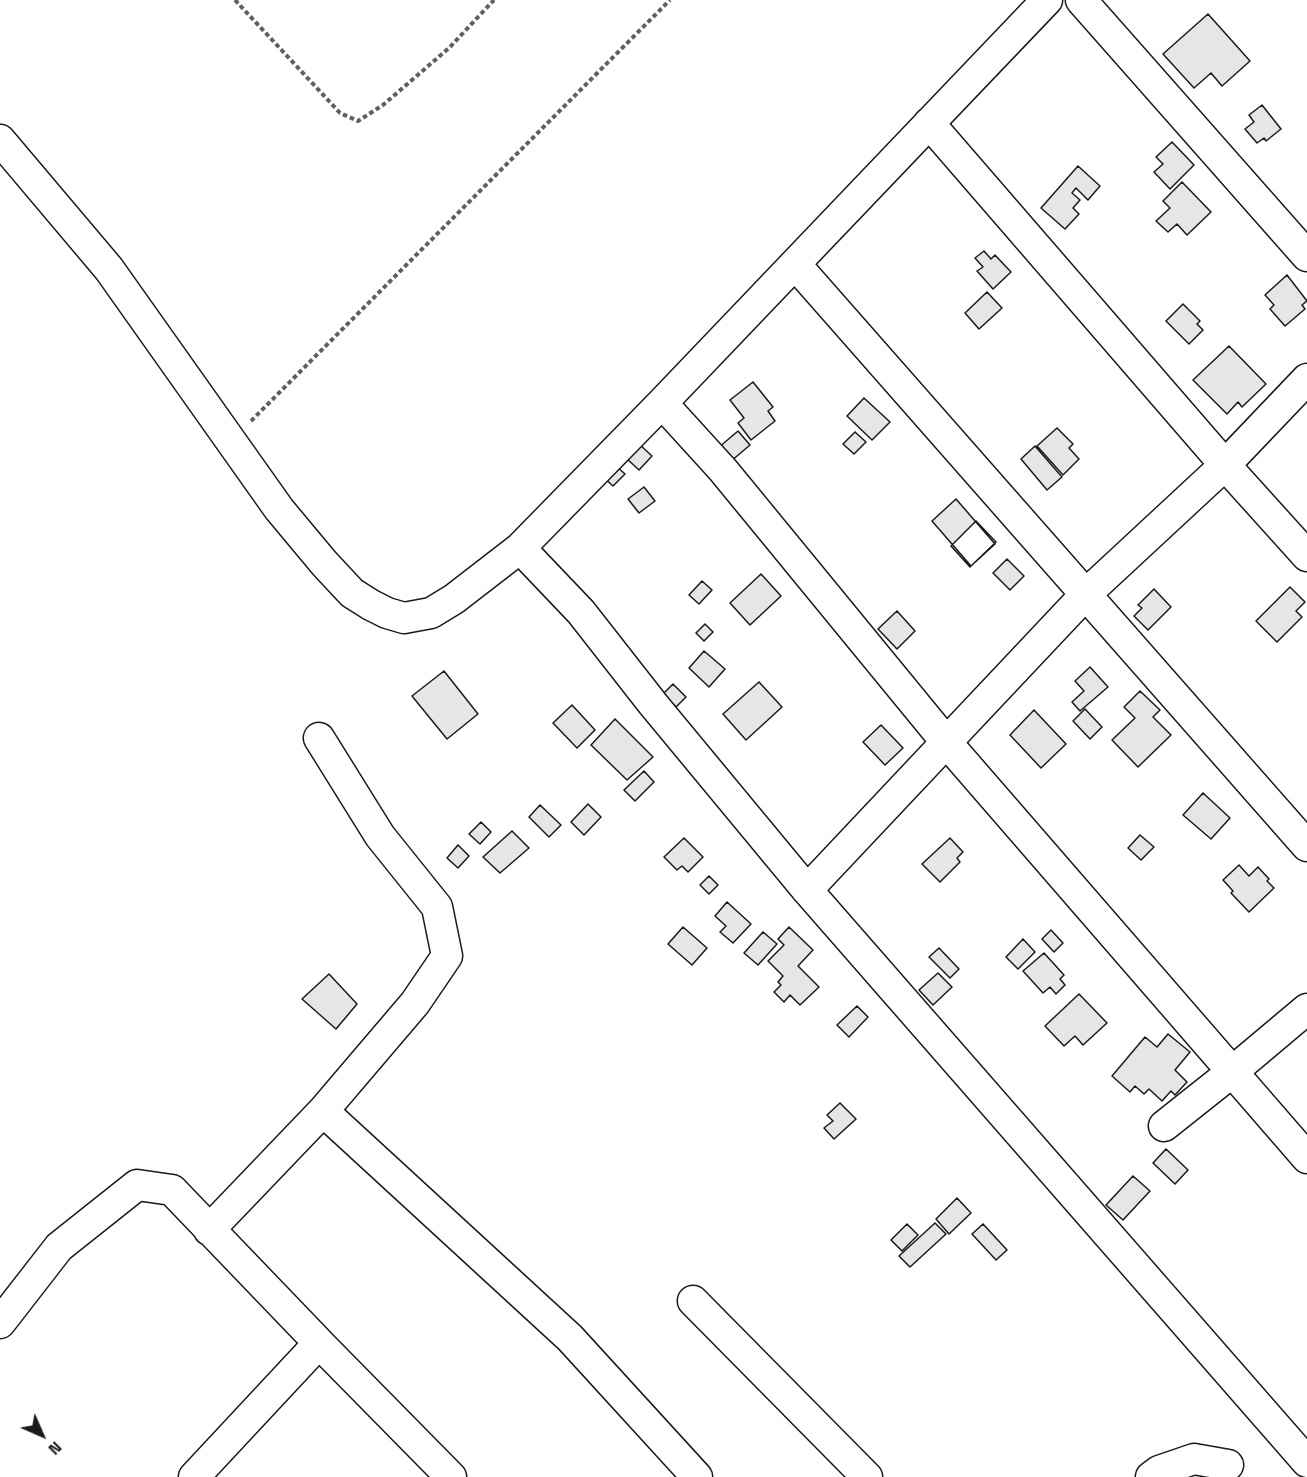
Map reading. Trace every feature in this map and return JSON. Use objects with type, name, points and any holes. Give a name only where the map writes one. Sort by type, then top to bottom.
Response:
[{"type":"street","points":[[0,140],[108,268],[279,509],[324,563],[352,593],[370,605],[404,618],[431,613],[454,599],[520,548],[662,403],[1047,0]]},
{"type":"street","points":[[1081,0],[1307,256]]},
{"type":"street","points":[[929,123],[1225,465],[1307,556]]},
{"type":"street","points":[[795,264],[1307,846]]},
{"type":"street","points":[[807,890],[1086,594],[1225,465],[1307,379]]},
{"type":"street","points":[[662,403],[723,470],[947,743],[1307,1158]]},
{"type":"street","points":[[520,548],[580,612],[660,713],[807,890],[1307,1462]]},
{"type":"street","points":[[209,1230],[323,1111],[416,1003],[447,956],[437,907],[380,836],[319,738]]},
{"type":"street","points":[[1164,1126],[1233,1072],[1307,1009]]},
{"type":"street","points":[[323,1111],[570,1338],[697,1477]]},
{"type":"street","points":[[0,1323],[59,1247],[137,1185],[172,1190],[451,1477]]},
{"type":"street","points":[[693,1301],[867,1477]]},
{"type":"street","points":[[194,1477],[319,1343]]},
{"type":"street","points":[[1151,1477],[1159,1471],[1194,1459],[1228,1465]]},
{"type":"path","points":[[235,0],[340,114],[358,121],[383,105],[449,48],[494,0]]},
{"type":"path","points":[[231,441],[670,0]]},
{"type":"building","points":[[1208,14],[1250,61],[1222,86],[1211,73],[1194,88],[1163,54]]},
{"type":"building","points":[[1262,105],[1281,129],[1266,141],[1264,138],[1257,143],[1245,129],[1254,122],[1249,115]]},
{"type":"building","points":[[1172,142],[1194,165],[1170,189],[1154,172],[1163,164],[1156,157]]},
{"type":"building","points":[[1078,166],[1100,186],[1088,200],[1076,188],[1072,193],[1080,200],[1073,208],[1079,214],[1065,229],[1041,208]]},
{"type":"building","points":[[1182,182],[1211,212],[1187,235],[1177,224],[1168,232],[1156,221],[1170,208],[1163,201]]},
{"type":"building","points":[[984,251],[991,259],[995,255],[1011,272],[993,289],[977,271],[983,267],[975,258]]},
{"type":"building","points":[[1287,275],[1307,301],[1302,305],[1305,309],[1285,326],[1270,309],[1274,305],[1265,295]]},
{"type":"building","points":[[987,292],[1002,308],[979,329],[965,313]]},
{"type":"building","points":[[1183,304],[1200,321],[1197,324],[1203,330],[1189,344],[1166,321]]},
{"type":"building","points":[[1229,346],[1266,384],[1242,407],[1238,402],[1227,414],[1193,380]]},
{"type":"building","points":[[753,382],[773,407],[768,411],[775,421],[751,440],[738,423],[744,418],[730,400]]},
{"type":"building","points":[[864,398],[890,422],[872,440],[847,416]]},
{"type":"building","points":[[1057,428],[1073,444],[1069,448],[1079,459],[1063,475],[1037,446]]},
{"type":"building","points":[[738,431],[750,445],[730,462],[718,448]]},
{"type":"building","points":[[855,432],[866,442],[854,454],[843,444]]},
{"type":"building","points":[[638,443],[652,456],[639,470],[625,457]]},
{"type":"building","points":[[1035,446],[1062,477],[1047,490],[1021,459]]},
{"type":"building","points":[[614,464],[625,474],[613,486],[602,476]]},
{"type":"building","points":[[644,487],[655,501],[639,513],[628,499]]},
{"type":"building","points":[[956,499],[995,544],[971,566],[932,521]]},
{"type":"building","points":[[976,521],[996,542],[970,567],[951,546]]},
{"type":"building","points":[[1007,559],[1024,576],[1010,590],[993,573]]},
{"type":"building","points":[[761,574],[781,596],[750,625],[730,603]]},
{"type":"building","points":[[702,581],[712,590],[699,604],[689,595]]},
{"type":"building","points":[[1290,587],[1305,602],[1296,611],[1302,617],[1277,642],[1256,621]]},
{"type":"building","points":[[1154,589],[1171,607],[1148,630],[1134,616],[1142,608],[1138,605]]},
{"type":"building","points":[[897,611],[915,631],[897,649],[878,629]]},
{"type":"building","points":[[705,624],[713,632],[704,641],[696,633]]},
{"type":"building","points":[[704,651],[725,669],[709,687],[689,668]]},
{"type":"building","points":[[1090,667],[1108,687],[1080,711],[1072,702],[1084,691],[1075,681]]},
{"type":"building","points":[[444,671],[478,714],[447,739],[412,696]]},
{"type":"building","points":[[759,682],[782,707],[746,740],[723,714]]},
{"type":"building","points":[[673,684],[686,697],[676,707],[663,694]]},
{"type":"building","points":[[1140,691],[1160,710],[1153,717],[1171,735],[1138,767],[1112,740],[1135,718],[1124,707]]},
{"type":"building","points":[[572,705],[595,730],[577,748],[553,723]]},
{"type":"building","points":[[1085,709],[1102,727],[1090,739],[1073,721]]},
{"type":"building","points":[[1034,710],[1066,744],[1041,768],[1010,735]]},
{"type":"building","points":[[615,719],[653,757],[627,780],[591,745]]},
{"type":"building","points":[[881,725],[903,748],[885,765],[863,742]]},
{"type":"building","points":[[644,771],[654,782],[635,801],[624,790]]},
{"type":"building","points":[[1203,793],[1230,818],[1211,839],[1183,815]]},
{"type":"building","points":[[588,804],[601,817],[584,835],[571,822]]},
{"type":"building","points":[[540,805],[561,825],[549,837],[529,817]]},
{"type":"building","points":[[481,822],[491,832],[480,844],[469,834]]},
{"type":"building","points":[[512,831],[529,848],[500,873],[483,857]]},
{"type":"building","points":[[1140,835],[1154,847],[1141,860],[1128,848]]},
{"type":"building","points":[[684,838],[703,857],[688,872],[682,866],[677,870],[664,857]]},
{"type":"building","points":[[950,838],[963,852],[957,858],[960,862],[940,882],[922,864]]},
{"type":"building","points":[[458,845],[469,856],[458,868],[447,858]]},
{"type":"building","points":[[1239,865],[1249,876],[1258,867],[1274,888],[1249,912],[1231,893],[1233,891],[1223,880]]},
{"type":"building","points":[[709,876],[718,885],[709,894],[700,885]]},
{"type":"building","points":[[727,902],[751,924],[733,943],[720,932],[726,926],[715,916]]},
{"type":"building","points":[[683,927],[707,948],[692,965],[668,944]]},
{"type":"building","points":[[789,927],[813,950],[798,966],[819,987],[800,1005],[790,995],[784,1002],[774,992],[781,985],[778,982],[783,976],[768,961],[784,945],[778,939]]},
{"type":"building","points":[[1051,930],[1063,943],[1054,952],[1042,939]]},
{"type":"building","points":[[763,932],[777,944],[758,965],[744,953]]},
{"type":"building","points":[[1023,939],[1035,952],[1018,969],[1006,957]]},
{"type":"building","points":[[939,948],[959,969],[950,978],[929,957]]},
{"type":"building","points":[[1044,953],[1064,975],[1060,979],[1065,985],[1056,994],[1050,987],[1043,993],[1023,971]]},
{"type":"building","points":[[938,973],[952,987],[933,1005],[919,990]]},
{"type":"building","points":[[329,974],[357,1004],[336,1029],[302,999]]},
{"type":"building","points":[[1079,994],[1107,1023],[1083,1045],[1075,1036],[1064,1046],[1045,1026]]},
{"type":"building","points":[[857,1006],[868,1017],[849,1037],[837,1025]]},
{"type":"building","points":[[1168,1034],[1190,1052],[1175,1070],[1187,1082],[1175,1095],[1171,1091],[1162,1101],[1149,1089],[1144,1094],[1135,1086],[1130,1092],[1112,1076],[1145,1037],[1157,1047]]},
{"type":"building","points":[[840,1103],[856,1119],[834,1139],[824,1128],[833,1121],[827,1115]]},
{"type":"building","points":[[1166,1149],[1188,1170],[1175,1184],[1153,1163]]},
{"type":"building","points":[[1133,1176],[1150,1191],[1123,1220],[1106,1205]]},
{"type":"building","points":[[957,1198],[971,1213],[949,1234],[936,1219]]},
{"type":"building","points":[[935,1223],[946,1234],[910,1267],[899,1256]]},
{"type":"building","points":[[907,1224],[918,1235],[902,1251],[891,1240]]},
{"type":"building","points":[[983,1224],[1007,1250],[996,1260],[972,1234]]}]
